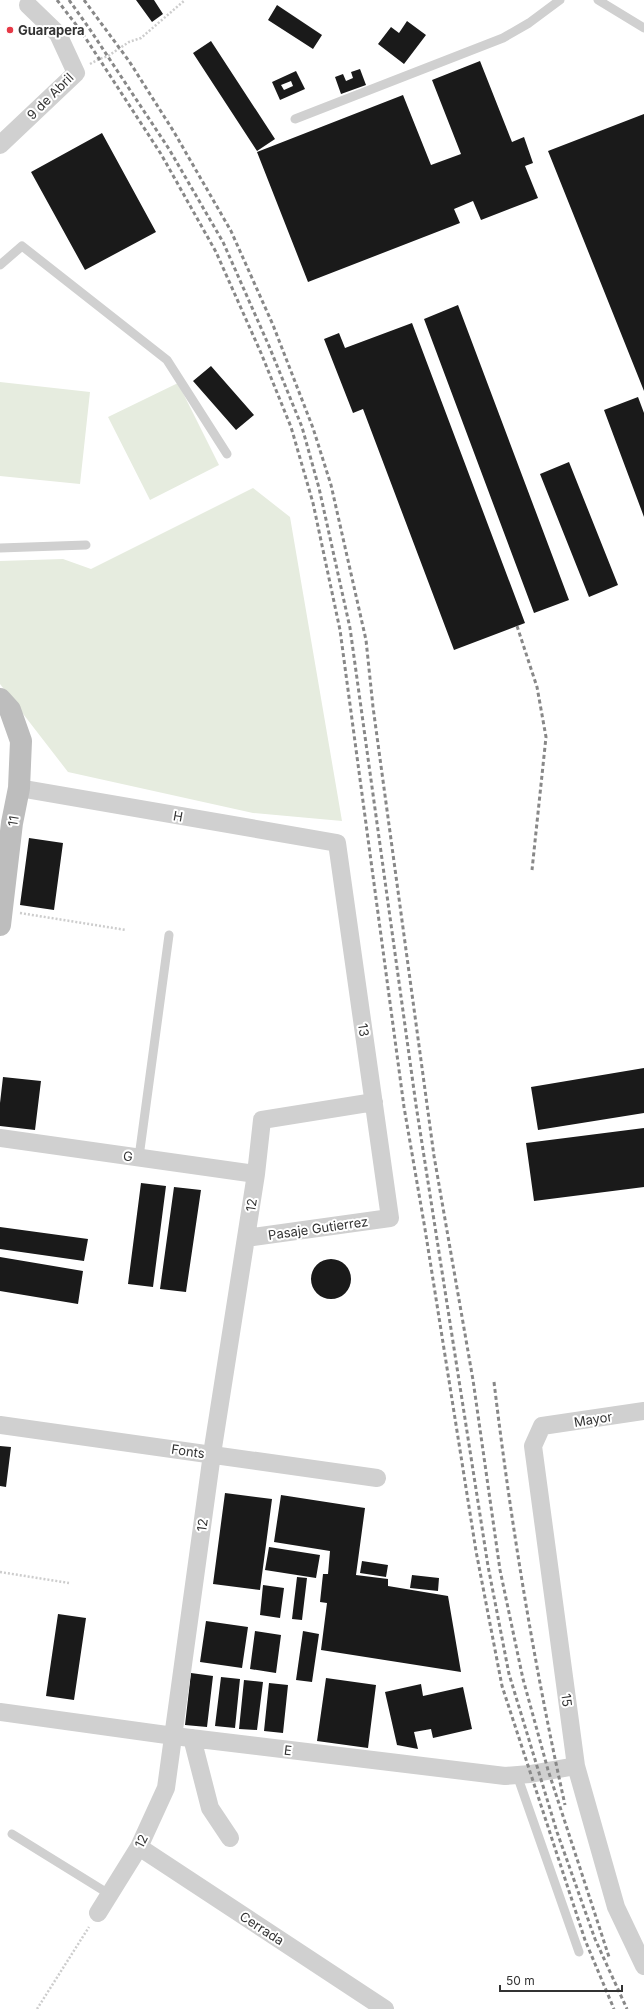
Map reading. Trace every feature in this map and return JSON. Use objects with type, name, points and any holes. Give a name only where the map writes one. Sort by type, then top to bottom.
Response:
[{"type":"street","name":"9 de Abril","points":[[0,145],[76,73],[58,34],[28,5]]},
{"type":"street","name":"11","points":[[0,699],[10,710],[21,741],[19,788],[6,829],[1,918]]},
{"type":"street","name":"H","points":[[19,788],[337,843]]},
{"type":"street","name":"13","points":[[337,843],[390,1218]]},
{"type":"street","name":"12","points":[[98,1913],[139,1847],[166,1788],[212,1454],[256,1174],[262,1120],[374,1102]]},
{"type":"street","name":"G","points":[[0,1138],[256,1174]]},
{"type":"street","name":"Pasaje Gutierrez","points":[[246,1238],[390,1218]]},
{"type":"street","name":"Mayor","points":[[542,1426],[644,1411]]},
{"type":"street","name":"Fonts","points":[[0,1425],[377,1478]]},
{"type":"street","name":"15","points":[[542,1426],[533,1446],[576,1766],[616,1907],[644,1966]]},
{"type":"street","name":"E","points":[[0,1712],[174,1736],[505,1776],[576,1766]]},
{"type":"street","points":[[192,1738],[210,1808],[230,1838]]},
{"type":"street","name":"Cerrada","points":[[139,1847],[386,2009]]},
{"type":"lane","points":[[295,119],[503,38],[529,23],[560,0]]},
{"type":"lane","points":[[598,0],[644,28]]},
{"type":"lane","points":[[0,265],[22,246],[167,360],[227,454]]},
{"type":"lane","points":[[0,548],[86,545]]},
{"type":"lane","points":[[139,1157],[169,935]]},
{"type":"lane","points":[[517,1775],[579,1952]]},
{"type":"lane","points":[[12,1834],[110,1894]]},
{"type":"path","points":[[76,73],[99,58],[108,56],[129,42],[141,38],[168,13],[185,0]]},
{"type":"path","points":[[1,918],[126,930]]},
{"type":"path","points":[[0,1572],[69,1582]]},
{"type":"path","points":[[37,2009],[98,1913]]},
{"type":"shaded area","points":[[0,382],[90,392],[80,484],[0,476]]},
{"type":"shaded area","points":[[178,383],[219,465],[150,500],[108,417]]},
{"type":"shaded area","points":[[253,488],[290,517],[342,821],[253,813],[68,772],[0,684],[0,561],[63,559],[91,569]]},
{"type":"building","points":[[136,0],[154,0],[163,14],[152,22]]},
{"type":"building","points":[[277,5],[322,35],[313,49],[268,20]]},
{"type":"building","points":[[407,21],[426,35],[404,64],[378,44],[391,27],[399,33]]},
{"type":"building","points":[[211,41],[275,139],[257,151],[193,53]]},
{"type":"building","points":[[480,61],[512,142],[524,137],[533,163],[525,166],[538,198],[481,220],[473,201],[454,209],[460,223],[308,282],[257,152],[403,95],[431,165],[461,154],[432,80]]},
{"type":"building","points":[[360,69],[366,85],[341,94],[335,77],[343,74],[346,81],[353,78],[351,72]]},
{"type":"building","points":[[296,71],[305,89],[280,100],[272,82]],"holes":[[[291,81],[293,86],[284,90],[281,85]]]},
{"type":"building","points":[[644,114],[644,391],[548,151]]},
{"type":"building","points":[[102,133],[156,232],[85,270],[31,172]]},
{"type":"building","points":[[458,305],[569,600],[534,613],[424,319]]},
{"type":"building","points":[[412,323],[525,623],[454,650],[363,409],[353,413],[324,339],[339,333],[345,348]]},
{"type":"building","points":[[211,366],[254,415],[236,430],[193,381]]},
{"type":"building","points":[[638,397],[644,413],[644,517],[604,410]]},
{"type":"building","points":[[569,462],[618,585],[589,597],[540,474]]},
{"type":"building","points":[[29,838],[63,843],[54,910],[20,905]]},
{"type":"building","points":[[644,1068],[644,1113],[538,1130],[531,1087]]},
{"type":"building","points":[[3,1077],[41,1081],[35,1130],[0,1126],[0,1103]]},
{"type":"building","points":[[644,1128],[644,1187],[534,1201],[526,1143]]},
{"type":"building","points":[[141,1183],[166,1186],[153,1287],[128,1284]]},
{"type":"building","points":[[174,1187],[201,1190],[186,1292],[160,1289]]},
{"type":"building","points":[[0,1227],[88,1239],[84,1261],[0,1249]]},
{"type":"building","points":[[0,1257],[83,1271],[78,1304],[0,1291]]},
{"type":"building","points":[[335,1259],[342,1262],[348,1268],[351,1279],[350,1287],[342,1296],[335,1299],[327,1299],[320,1296],[312,1287],[311,1275],[314,1268],[323,1260]]},
{"type":"building","points":[[0,1446],[11,1447],[6,1487],[0,1486]]},
{"type":"building","points":[[225,1493],[272,1499],[260,1590],[213,1584]]},
{"type":"building","points":[[281,1495],[365,1508],[356,1575],[388,1579],[388,1586],[448,1596],[461,1672],[321,1650],[327,1603],[320,1602],[323,1574],[328,1574],[330,1551],[274,1542]]},
{"type":"building","points":[[269,1547],[320,1555],[316,1578],[265,1570]]},
{"type":"building","points":[[362,1561],[388,1565],[386,1577],[360,1573]]},
{"type":"building","points":[[412,1575],[439,1578],[438,1591],[410,1588]]},
{"type":"building","points":[[297,1577],[307,1578],[302,1620],[292,1619]]},
{"type":"building","points":[[263,1585],[284,1588],[280,1618],[260,1615]]},
{"type":"building","points":[[58,1614],[86,1618],[74,1700],[46,1696]]},
{"type":"building","points":[[206,1621],[248,1627],[242,1668],[200,1662]]},
{"type":"building","points":[[255,1631],[281,1635],[276,1673],[250,1669]]},
{"type":"building","points":[[303,1631],[319,1634],[312,1682],[296,1680]]},
{"type":"building","points":[[191,1673],[213,1676],[207,1727],[185,1725]]},
{"type":"building","points":[[221,1677],[240,1679],[235,1728],[215,1726]]},
{"type":"building","points":[[326,1678],[376,1685],[368,1748],[317,1741]]},
{"type":"building","points":[[244,1680],[263,1682],[257,1730],[239,1729]]},
{"type":"building","points":[[269,1683],[288,1685],[283,1733],[264,1731]]},
{"type":"building","points":[[421,1684],[423,1696],[463,1687],[472,1729],[433,1738],[431,1729],[414,1732],[418,1749],[397,1745],[385,1692]]},
{"type":"railway","points":[[57,0],[81,31],[161,154],[216,252],[261,353],[291,427],[313,503],[340,630],[404,1107],[425,1229],[476,1551],[502,1686],[585,1940],[614,2009]]},
{"type":"railway","points":[[69,0],[169,149],[223,242],[269,346],[302,427],[319,488],[350,628],[416,1105],[488,1566],[509,1674],[557,1832],[595,1939],[627,2009]]},
{"type":"railway","points":[[84,0],[129,61],[174,132],[231,231],[273,325],[313,428],[331,485],[366,640],[373,707],[434,1156],[473,1380],[500,1570],[523,1679],[548,1770],[609,1957]]},
{"type":"railway","points":[[517,626],[537,687],[546,737],[532,870]]},
{"type":"railway","points":[[494,1382],[524,1594],[543,1700],[565,1805]]},
{"type":"place","name":"Guarapera","points":[[10,30]]}]
